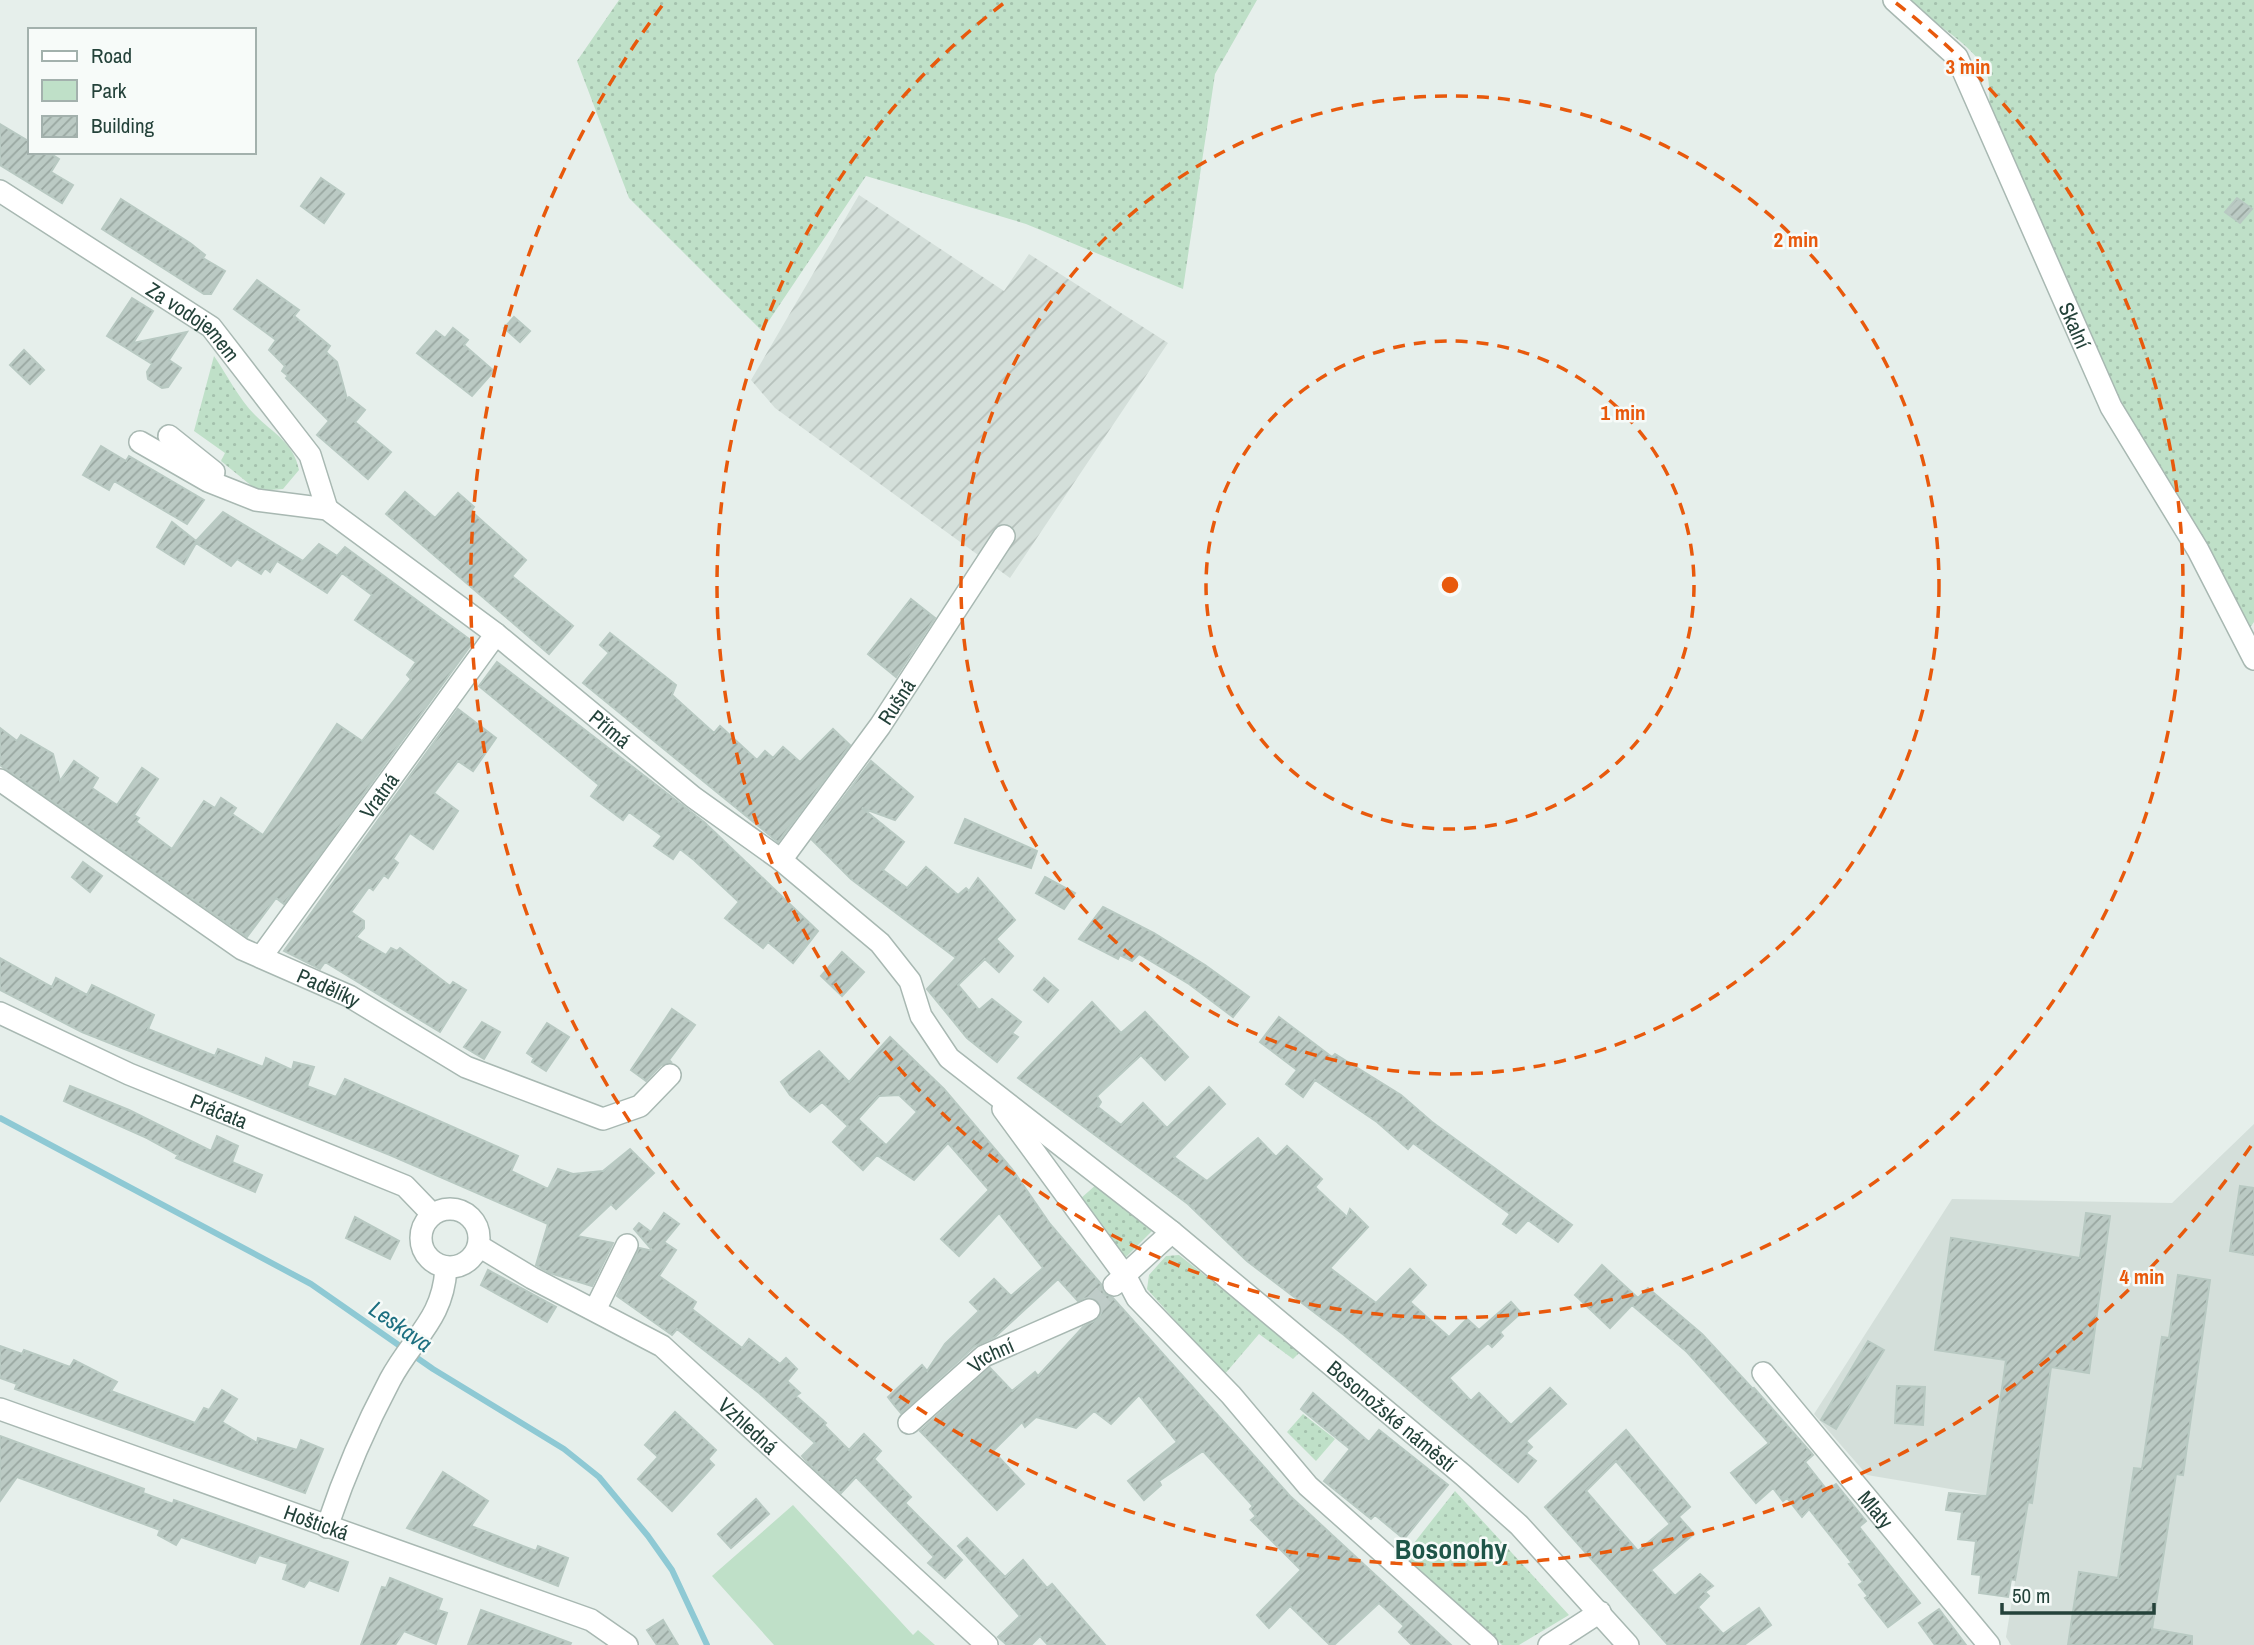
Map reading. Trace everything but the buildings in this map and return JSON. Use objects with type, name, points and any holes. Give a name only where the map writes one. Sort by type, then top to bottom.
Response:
[{"type":"street","name":"Skalní","points":[[1894,0],[1957,57],[2111,407],[2197,550],[2254,659]]},
{"type":"street","name":"Za vodojemem","points":[[0,191],[211,327],[310,454],[327,509]]},
{"type":"street","name":"Přímá","points":[[169,436],[256,500]]},
{"type":"street","name":"Přímá","points":[[140,442],[208,481],[256,500],[327,509],[496,634],[693,797],[781,860],[880,943],[911,981],[921,1016]]},
{"type":"street","name":"Rušná","points":[[781,860],[880,726],[1004,536]]},
{"type":"street","name":"Vratná","points":[[261,957],[496,634]]},
{"type":"street","name":"Padělíky","points":[[0,780],[243,949],[349,996],[466,1067],[603,1119],[640,1106],[670,1075]]},
{"type":"street","name":"Práčata","points":[[0,1013],[129,1074],[405,1186],[432,1214]]},
{"type":"street","name":"Bosonožské náměstí","points":[[921,1016],[949,1058],[1172,1233],[1500,1507],[1628,1645]]},
{"type":"street","name":"Bosonožské náměstí","points":[[995,1096],[1120,1281],[1231,1395],[1308,1486],[1487,1645]]},
{"type":"street","points":[[452,1208],[465,1213],[478,1229],[479,1246],[466,1263],[446,1267],[430,1259],[421,1244],[423,1226],[432,1214],[452,1208]]},
{"type":"street","points":[[1120,1281],[1172,1233]]},
{"type":"street","points":[[595,1310],[627,1245]]},
{"type":"street","name":"Vzhledná","points":[[479,1246],[532,1278],[662,1346],[987,1645]]},
{"type":"street","points":[[327,1527],[348,1468],[390,1380],[441,1303],[446,1267]]},
{"type":"street","name":"Vrchní","points":[[909,1423],[984,1356],[1089,1310]]},
{"type":"street","name":"Mlaty","points":[[1763,1373],[1989,1645]]},
{"type":"street","name":"Hoštická","points":[[0,1409],[591,1620],[627,1645]]},
{"type":"street","points":[[1549,1645],[1600,1612]]},
{"type":"shaded area","points":[[859,195],[1004,291],[1029,254],[1168,343],[1010,578],[775,408],[751,380]]},
{"type":"shaded area","points":[[2254,1124],[2254,1645],[2011,1645],[2006,1637],[2028,1502],[1867,1475],[1814,1414],[1952,1199],[2172,1203]]},
{"type":"green space","points":[[619,0],[1257,0],[1215,74],[1183,289],[1026,224],[866,176],[762,331],[629,198],[577,61]]},
{"type":"green space","points":[[1906,0],[2254,0],[2254,622],[2249,629],[2123,410],[1990,111],[1988,78],[1983,66],[1953,35]]},
{"type":"green space","points":[[214,356],[249,409],[288,445],[293,453],[299,470],[283,489],[258,491],[221,461],[225,453],[194,431]]},
{"type":"green space","points":[[1097,1184],[1154,1229],[1124,1259],[1080,1199]]},
{"type":"green space","points":[[1179,1255],[1301,1351],[1293,1359],[1259,1334],[1224,1375],[1147,1289],[1149,1275],[1166,1256]]},
{"type":"green space","points":[[1303,1414],[1335,1439],[1316,1461],[1287,1432]]},
{"type":"green space","points":[[1455,1491],[1569,1615],[1519,1645],[1502,1645],[1403,1557]]},
{"type":"green space","points":[[793,1505],[913,1635],[918,1630],[935,1645],[774,1645],[712,1576]]},
{"type":"waterway","name":"Leskava","points":[[0,1118],[311,1284],[433,1369],[564,1449],[599,1477],[648,1536],[672,1570],[707,1645]]},
{"type":"tunnel","points":[[1089,1310],[1114,1285]]},
{"type":"district","name":"Bosonohy","points":[[1451,1549]]}]
